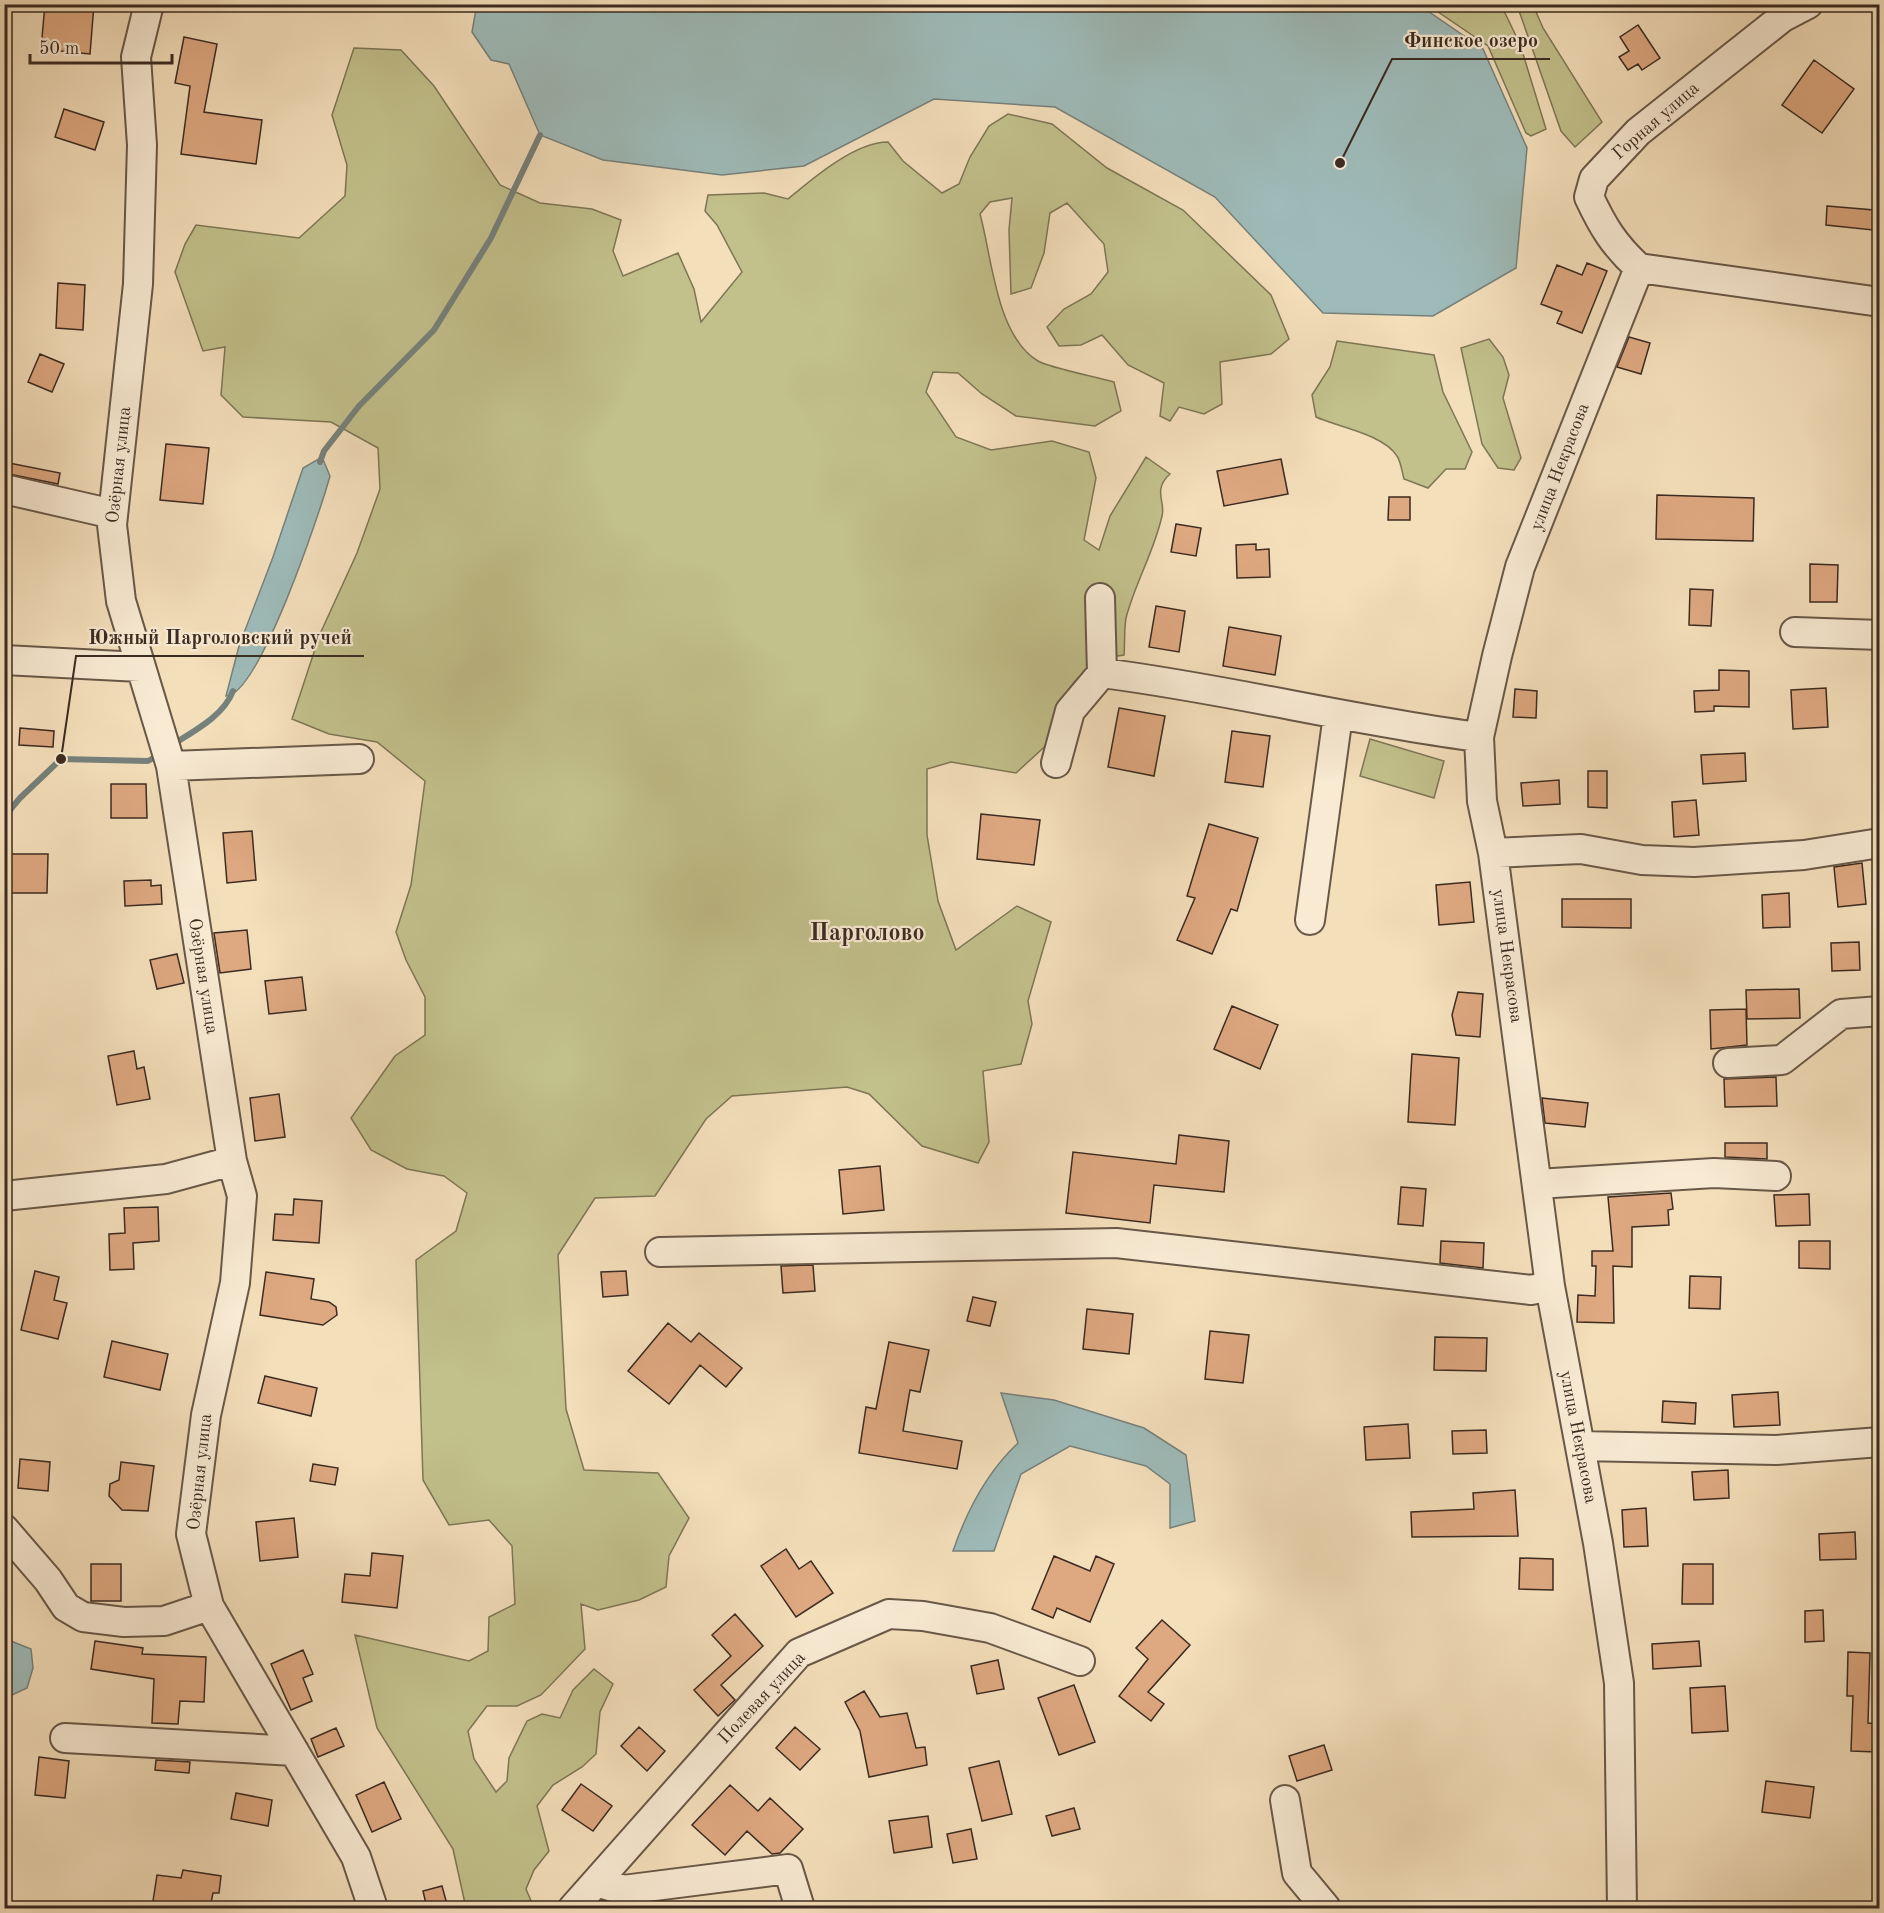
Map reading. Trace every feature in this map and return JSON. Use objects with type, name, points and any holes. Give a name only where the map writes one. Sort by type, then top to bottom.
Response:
[{"type":"street","name":"Озёрная улица","points":[[149,4],[136,57],[142,145],[138,284],[111,525],[121,601],[171,766],[232,1161],[242,1196],[235,1283],[206,1414],[191,1534],[209,1606],[356,1857],[373,1908]]},
{"type":"street","name":"Горная улица","points":[[1639,267],[1616,247],[1602,224],[1589,197],[1594,178],[1638,132],[1783,17],[1808,4]]},
{"type":"street","points":[[1639,267],[1880,302]]},
{"type":"street","name":"улица Некрасова","points":[[1622,1908],[1619,1683],[1609,1603],[1550,1286],[1493,853],[1482,801],[1479,737],[1520,567],[1639,267]]},
{"type":"street","points":[[4,489],[113,513]]},
{"type":"street","points":[[1056,763],[1070,711],[1102,673],[1100,598]]},
{"type":"street","points":[[1795,632],[1880,635]]},
{"type":"street","points":[[4,660],[140,667]]},
{"type":"street","points":[[1102,673],[1145,678],[1338,715],[1479,737]]},
{"type":"street","points":[[1310,920],[1338,715]]},
{"type":"street","points":[[171,766],[359,759]]},
{"type":"street","points":[[1493,853],[1581,849],[1642,860],[1694,862],[1804,855],[1880,843]]},
{"type":"street","points":[[1728,1063],[1782,1060],[1841,1014],[1880,1011]]},
{"type":"street","points":[[4,1196],[166,1179],[232,1161]]},
{"type":"street","points":[[1537,1184],[1714,1173],[1776,1176]]},
{"type":"street","points":[[660,1252],[1116,1243],[1531,1290],[1550,1286]]},
{"type":"street","points":[[1580,1446],[1776,1449],[1880,1442]]},
{"type":"street","points":[[4,1529],[48,1580],[66,1607],[84,1617],[124,1622],[164,1622],[209,1606]]},
{"type":"street","name":"Полевая улица","points":[[573,1908],[799,1653],[889,1614],[923,1616],[990,1628],[1080,1661]]},
{"type":"street","points":[[65,1738],[294,1751]]},
{"type":"street","points":[[1285,1800],[1297,1873],[1326,1908]]},
{"type":"street","points":[[597,1882],[623,1890],[788,1869],[800,1908]]},
{"type":"shaded area","points":[[1428,5],[1501,5],[1520,44],[1546,129],[1531,136],[1526,133],[1488,46]]},
{"type":"shaded area","points":[[1517,5],[1533,5],[1543,28],[1602,122],[1575,147],[1561,131]]},
{"type":"shaded area","points":[[354,48],[401,50],[434,86],[500,185],[540,203],[592,209],[621,220],[613,251],[623,276],[678,253],[694,289],[701,322],[742,272],[717,225],[705,211],[708,195],[764,193],[788,199],[848,154],[875,144],[888,142],[903,161],[942,193],[959,184],[970,157],[989,126],[1008,114],[1052,124],[1107,168],[1183,210],[1271,295],[1289,339],[1271,354],[1220,362],[1222,404],[1204,414],[1179,407],[1170,421],[1160,416],[1164,383],[1128,365],[1102,335],[1081,345],[1059,346],[1047,327],[1064,309],[1091,294],[1108,272],[1104,244],[1067,203],[1050,213],[1044,253],[1031,288],[1011,294],[1009,230],[1012,198],[990,202],[980,214],[998,294],[1013,334],[1024,349],[1044,364],[1114,382],[1121,411],[1095,426],[1016,416],[982,394],[958,373],[933,372],[926,392],[956,437],[991,450],[1052,441],[1089,452],[1096,478],[1084,540],[1099,550],[1110,516],[1146,457],[1170,474],[1162,485],[1163,511],[1159,529],[1126,618],[1124,655],[1104,658],[1074,682],[1059,717],[1054,738],[1016,773],[951,762],[927,769],[927,835],[938,901],[956,950],[1017,906],[1051,922],[1028,1001],[1032,1024],[1021,1064],[983,1071],[989,1142],[978,1163],[922,1146],[869,1094],[847,1087],[732,1096],[706,1119],[655,1196],[595,1198],[558,1255],[566,1409],[584,1470],[658,1473],[689,1518],[669,1556],[666,1587],[639,1600],[598,1610],[581,1604],[585,1649],[541,1695],[517,1706],[487,1706],[468,1731],[474,1759],[496,1792],[507,1781],[509,1758],[527,1721],[542,1714],[560,1718],[573,1690],[594,1669],[613,1684],[600,1712],[596,1754],[582,1767],[553,1785],[537,1806],[549,1851],[534,1870],[526,1889],[534,1908],[466,1908],[453,1849],[377,1728],[355,1635],[469,1661],[488,1651],[489,1617],[515,1604],[512,1546],[489,1520],[449,1525],[423,1480],[416,1260],[456,1231],[467,1193],[444,1176],[407,1169],[371,1150],[351,1118],[395,1056],[425,1035],[425,997],[406,960],[396,932],[411,885],[425,781],[377,742],[329,734],[292,719],[320,634],[357,553],[380,489],[378,448],[331,422],[243,417],[221,395],[225,347],[203,351],[175,272],[185,244],[196,225],[299,238],[345,196],[347,165],[332,115]]},
{"type":"shaded area","points":[[1489,339],[1503,357],[1509,375],[1503,398],[1521,458],[1514,470],[1498,468],[1482,444],[1461,348]]},
{"type":"shaded area","points":[[1337,341],[1434,355],[1443,392],[1472,452],[1465,469],[1446,469],[1428,488],[1404,479],[1397,456],[1382,442],[1316,417],[1312,395],[1330,367]]},
{"type":"shaded area","points":[[1370,739],[1444,761],[1434,798],[1360,776]]},
{"type":"water","points":[[483,4],[1419,5],[1483,49],[1527,148],[1516,268],[1433,316],[1323,313],[1215,197],[1055,107],[934,99],[804,166],[722,175],[603,160],[540,135],[509,64],[491,60],[472,32],[476,9]]},
{"type":"water","points":[[322,457],[330,476],[315,524],[287,598],[255,666],[240,688],[226,696],[239,646],[273,557],[303,468]]},
{"type":"water","points":[[1001,1393],[1054,1400],[1144,1428],[1186,1455],[1195,1521],[1170,1528],[1170,1484],[1146,1466],[1070,1446],[1021,1474],[994,1551],[953,1551],[979,1493],[996,1467],[1018,1443]]},
{"type":"water","points":[[6,1639],[31,1649],[33,1668],[27,1688],[12,1695],[5,1693]]},
{"type":"building","points":[[45,4],[94,4],[90,54],[41,49]]},
{"type":"building","points":[[1638,25],[1660,58],[1642,70],[1638,64],[1628,70],[1619,57],[1629,51],[1620,37]]},
{"type":"building","points":[[184,37],[217,44],[204,112],[262,120],[256,164],[181,154],[190,86],[175,83]]},
{"type":"building","points":[[1814,60],[1854,89],[1822,133],[1782,105]]},
{"type":"building","points":[[64,109],[104,122],[95,150],[55,137]]},
{"type":"building","points":[[1827,206],[1874,210],[1873,230],[1826,225]]},
{"type":"building","points":[[1587,263],[1607,271],[1582,333],[1557,323],[1562,312],[1541,304],[1557,265],[1582,275]]},
{"type":"building","points":[[58,283],[85,285],[83,330],[56,328]]},
{"type":"building","points":[[1629,337],[1650,343],[1641,374],[1617,367]]},
{"type":"building","points":[[40,354],[64,364],[52,392],[28,382]]},
{"type":"building","points":[[166,444],[209,448],[203,504],[160,500]]},
{"type":"building","points":[[1281,459],[1288,494],[1224,506],[1217,471]]},
{"type":"building","points":[[4,462],[60,473],[58,484],[4,473]]},
{"type":"building","points":[[1657,495],[1754,498],[1753,541],[1656,539]]},
{"type":"building","points":[[1389,497],[1410,497],[1410,520],[1388,520]]},
{"type":"building","points":[[1176,524],[1201,528],[1196,556],[1171,552]]},
{"type":"building","points":[[1256,544],[1256,550],[1269,549],[1270,577],[1237,578],[1236,545]]},
{"type":"building","points":[[1810,564],[1838,565],[1837,602],[1810,602]]},
{"type":"building","points":[[1690,589],[1713,590],[1711,626],[1689,625]]},
{"type":"building","points":[[1156,606],[1185,611],[1179,652],[1149,647]]},
{"type":"building","points":[[1229,627],[1281,636],[1275,675],[1223,666]]},
{"type":"building","points":[[1719,670],[1749,671],[1749,707],[1714,706],[1714,711],[1695,712],[1694,691],[1719,690]]},
{"type":"building","points":[[1826,688],[1828,727],[1793,729],[1791,690]]},
{"type":"building","points":[[1515,689],[1537,691],[1536,718],[1513,717]]},
{"type":"building","points":[[1119,708],[1165,716],[1154,776],[1108,767]]},
{"type":"building","points":[[20,728],[54,731],[53,747],[19,745]]},
{"type":"building","points":[[1232,731],[1270,736],[1263,787],[1225,782]]},
{"type":"building","points":[[1745,753],[1746,781],[1703,784],[1701,755]]},
{"type":"building","points":[[1588,771],[1607,771],[1607,808],[1588,807]]},
{"type":"building","points":[[1559,780],[1560,804],[1523,806],[1521,783]]},
{"type":"building","points":[[111,784],[146,784],[147,818],[111,818]]},
{"type":"building","points":[[1696,800],[1699,835],[1674,837],[1672,802]]},
{"type":"building","points":[[981,814],[1040,820],[1034,865],[977,859]]},
{"type":"building","points":[[1209,824],[1258,838],[1237,911],[1231,909],[1212,954],[1177,940],[1195,898],[1187,896]]},
{"type":"building","points":[[252,831],[256,880],[227,883],[223,833]]},
{"type":"building","points":[[11,854],[48,854],[47,893],[11,893]]},
{"type":"building","points":[[1862,863],[1866,904],[1838,907],[1834,867]]},
{"type":"building","points":[[151,880],[151,886],[161,885],[162,904],[125,906],[124,881]]},
{"type":"building","points":[[1470,882],[1474,922],[1439,925],[1436,885]]},
{"type":"building","points":[[1789,893],[1790,927],[1763,928],[1762,895]]},
{"type":"building","points":[[1562,899],[1631,899],[1631,928],[1562,927]]},
{"type":"building","points":[[247,930],[251,969],[220,973],[214,933]]},
{"type":"building","points":[[1859,942],[1860,970],[1832,971],[1831,943]]},
{"type":"building","points":[[177,954],[184,983],[157,989],[150,960]]},
{"type":"building","points":[[302,977],[306,1010],[269,1014],[265,981]]},
{"type":"building","points":[[1799,989],[1800,1018],[1747,1019],[1746,990]]},
{"type":"building","points":[[1458,992],[1483,994],[1480,1037],[1456,1035],[1452,1015]]},
{"type":"building","points":[[1232,1006],[1278,1025],[1260,1069],[1214,1049]]},
{"type":"building","points":[[1746,1009],[1747,1045],[1711,1049],[1710,1010]]},
{"type":"building","points":[[134,1051],[137,1069],[144,1067],[150,1099],[117,1105],[108,1056]]},
{"type":"building","points":[[1412,1054],[1459,1058],[1455,1125],[1408,1122]]},
{"type":"building","points":[[1776,1077],[1777,1106],[1725,1107],[1724,1079]]},
{"type":"building","points":[[279,1094],[285,1137],[255,1141],[250,1098]]},
{"type":"building","points":[[1542,1098],[1588,1103],[1585,1127],[1545,1123]]},
{"type":"building","points":[[1179,1135],[1229,1141],[1224,1192],[1154,1185],[1150,1223],[1066,1213],[1073,1152],[1176,1164]]},
{"type":"building","points":[[1725,1143],[1767,1143],[1767,1159],[1725,1157]]},
{"type":"building","points":[[880,1166],[884,1210],[843,1214],[839,1170]]},
{"type":"building","points":[[1401,1187],[1426,1189],[1423,1226],[1398,1224]]},
{"type":"building","points":[[1671,1193],[1673,1209],[1668,1210],[1669,1225],[1632,1227],[1632,1267],[1613,1266],[1614,1323],[1577,1322],[1578,1295],[1595,1296],[1596,1266],[1592,1266],[1592,1251],[1613,1251],[1608,1197]]},
{"type":"building","points":[[1809,1194],[1810,1225],[1776,1226],[1774,1195]]},
{"type":"building","points":[[294,1199],[322,1201],[319,1243],[273,1240],[275,1214],[293,1215]]},
{"type":"building","points":[[158,1207],[159,1241],[133,1243],[134,1269],[110,1270],[109,1234],[125,1233],[124,1208]]},
{"type":"building","points":[[1441,1241],[1484,1243],[1483,1268],[1440,1263]]},
{"type":"building","points":[[1799,1241],[1830,1241],[1830,1269],[1799,1268]]},
{"type":"building","points":[[813,1265],[815,1291],[783,1293],[781,1266]]},
{"type":"building","points":[[35,1271],[59,1277],[54,1300],[67,1303],[58,1339],[21,1330]]},
{"type":"building","points":[[626,1271],[628,1295],[603,1297],[601,1272]]},
{"type":"building","points":[[266,1272],[314,1279],[311,1299],[329,1302],[336,1307],[337,1315],[323,1325],[260,1315]]},
{"type":"building","points":[[1690,1276],[1721,1277],[1720,1309],[1689,1308]]},
{"type":"building","points":[[973,1297],[996,1302],[990,1326],[967,1321]]},
{"type":"building","points":[[1087,1309],[1133,1314],[1129,1354],[1083,1349]]},
{"type":"building","points":[[668,1323],[691,1342],[699,1333],[742,1368],[726,1387],[700,1365],[669,1404],[628,1371]]},
{"type":"building","points":[[1210,1331],[1249,1335],[1243,1383],[1205,1379]]},
{"type":"building","points":[[1435,1337],[1487,1338],[1486,1371],[1434,1370]]},
{"type":"building","points":[[112,1341],[168,1354],[160,1390],[104,1377]]},
{"type":"building","points":[[889,1342],[929,1350],[920,1392],[910,1390],[903,1431],[962,1441],[957,1469],[859,1453],[866,1407],[876,1409]]},
{"type":"building","points":[[265,1376],[317,1388],[311,1416],[258,1403]]},
{"type":"building","points":[[1778,1392],[1780,1425],[1734,1427],[1732,1395]]},
{"type":"building","points":[[1663,1401],[1696,1403],[1695,1424],[1662,1422]]},
{"type":"building","points":[[1408,1424],[1410,1458],[1366,1460],[1364,1427]]},
{"type":"building","points":[[1486,1430],[1487,1453],[1453,1454],[1452,1431]]},
{"type":"building","points":[[20,1459],[50,1462],[48,1491],[18,1488]]},
{"type":"building","points":[[121,1462],[154,1466],[148,1511],[122,1510],[109,1496],[110,1484],[119,1480]]},
{"type":"building","points":[[313,1464],[338,1468],[335,1485],[310,1481]]},
{"type":"building","points":[[1728,1470],[1729,1498],[1694,1500],[1692,1472]]},
{"type":"building","points":[[1515,1490],[1518,1536],[1412,1537],[1411,1512],[1474,1509],[1473,1493]]},
{"type":"building","points":[[1646,1508],[1648,1546],[1624,1547],[1622,1510]]},
{"type":"building","points":[[294,1518],[298,1557],[260,1561],[256,1522]]},
{"type":"building","points":[[1855,1532],[1856,1559],[1820,1560],[1819,1534]]},
{"type":"building","points":[[786,1549],[799,1569],[811,1561],[833,1593],[796,1617],[761,1566]]},
{"type":"building","points":[[372,1553],[403,1556],[397,1608],[342,1602],[345,1574],[370,1576]]},
{"type":"building","points":[[1054,1556],[1090,1571],[1096,1556],[1114,1564],[1090,1622],[1057,1608],[1053,1618],[1032,1609]]},
{"type":"building","points":[[1520,1558],[1553,1559],[1553,1590],[1519,1589]]},
{"type":"building","points":[[91,1564],[121,1564],[121,1601],[91,1601]]},
{"type":"building","points":[[1683,1564],[1713,1564],[1713,1604],[1682,1604]]},
{"type":"building","points":[[1823,1610],[1824,1641],[1805,1642],[1805,1611]]},
{"type":"building","points":[[735,1614],[763,1646],[721,1685],[735,1700],[718,1716],[694,1690],[731,1656],[712,1635]]},
{"type":"building","points":[[1162,1620],[1190,1645],[1148,1692],[1164,1704],[1151,1721],[1119,1696],[1148,1659],[1136,1648]]},
{"type":"building","points":[[95,1641],[143,1648],[142,1654],[206,1657],[204,1702],[180,1701],[178,1724],[152,1723],[154,1679],[91,1669]]},
{"type":"building","points":[[1699,1641],[1701,1666],[1653,1669],[1652,1644]]},
{"type":"building","points":[[303,1650],[313,1674],[303,1678],[312,1701],[291,1710],[271,1664]]},
{"type":"building","points":[[1848,1652],[1870,1653],[1868,1723],[1879,1724],[1877,1752],[1851,1751],[1853,1696],[1847,1696]]},
{"type":"building","points":[[998,1660],[1004,1689],[977,1694],[971,1666]]},
{"type":"building","points":[[1074,1685],[1095,1742],[1059,1755],[1038,1698]]},
{"type":"building","points":[[1725,1686],[1728,1731],[1692,1733],[1690,1688]]},
{"type":"building","points":[[864,1691],[880,1717],[907,1713],[916,1748],[925,1747],[927,1765],[869,1777],[860,1731],[845,1702]]},
{"type":"building","points":[[639,1727],[665,1751],[647,1771],[621,1746]]},
{"type":"building","points":[[795,1727],[820,1749],[800,1770],[776,1748]]},
{"type":"building","points":[[336,1728],[344,1746],[318,1757],[311,1739]]},
{"type":"building","points":[[1324,1745],[1332,1770],[1297,1781],[1289,1756]]},
{"type":"building","points":[[39,1757],[69,1761],[65,1798],[35,1795]]},
{"type":"building","points":[[156,1760],[190,1762],[189,1773],[155,1770]]},
{"type":"building","points":[[999,1761],[1012,1814],[982,1821],[969,1768]]},
{"type":"building","points":[[1766,1781],[1814,1787],[1810,1818],[1762,1812]]},
{"type":"building","points":[[384,1782],[401,1819],[372,1832],[356,1795]]},
{"type":"building","points":[[581,1784],[612,1806],[593,1831],[562,1810]]},
{"type":"building","points":[[730,1785],[758,1811],[770,1798],[803,1829],[780,1853],[772,1854],[747,1831],[725,1855],[692,1825]]},
{"type":"building","points":[[236,1793],[272,1800],[268,1826],[231,1819]]},
{"type":"building","points":[[1074,1808],[1080,1829],[1052,1836],[1046,1816]]},
{"type":"building","points":[[928,1816],[932,1847],[894,1853],[889,1821]]},
{"type":"building","points":[[971,1829],[977,1859],[953,1863],[947,1834]]},
{"type":"building","points":[[183,1870],[221,1876],[219,1893],[213,1893],[210,1908],[153,1901],[157,1875],[181,1878]]},
{"type":"building","points":[[442,1886],[448,1908],[427,1908],[423,1891]]},
{"type":"waterway","points":[[320,462],[324,451],[359,406],[434,330],[491,238],[540,135]]},
{"type":"waterway","points":[[175,743],[216,715],[229,700],[233,691]]},
{"type":"waterway","points":[[4,817],[20,798],[61,759],[148,761],[157,756]]},
{"type":"place","name":"Финское озеро","points":[[1340,163]]},
{"type":"place","name":"Южный Парголовский ручей","points":[[61,759]]},
{"type":"district","name":"Парголово","points":[[867,934]]}]
